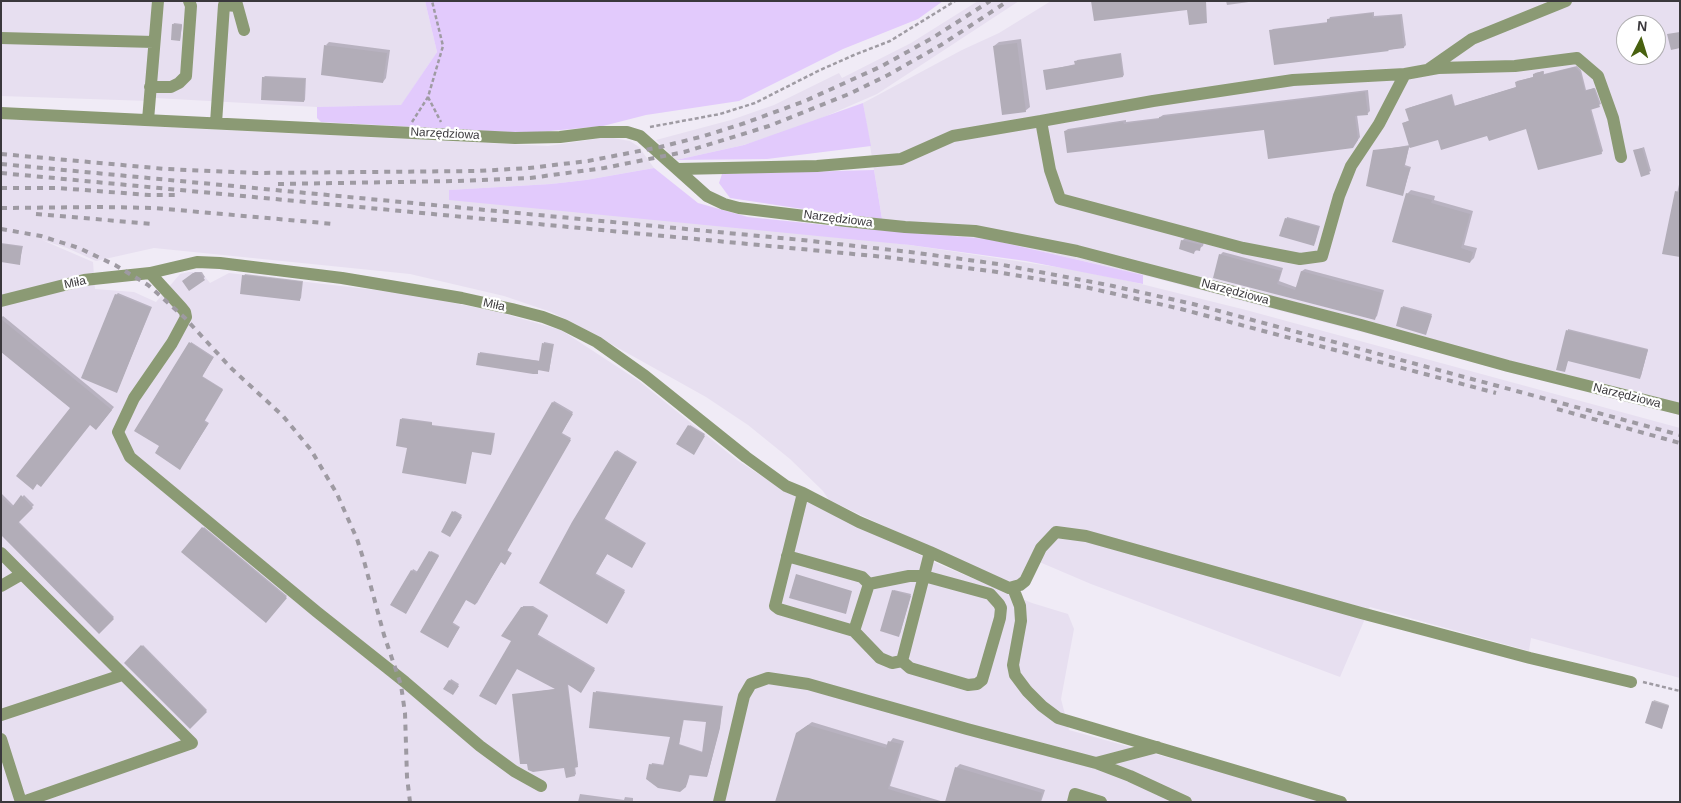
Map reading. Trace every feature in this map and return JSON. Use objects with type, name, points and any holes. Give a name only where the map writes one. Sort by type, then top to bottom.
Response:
[{"type":"lane","points":[[148,120],[158,1]]},
{"type":"lane","points":[[150,87],[171,87],[180,84],[186,76],[191,6],[189,1]]},
{"type":"lane","points":[[1427,70],[1472,39],[1566,1]]},
{"type":"lane","points":[[216,123],[224,5],[237,4],[244,30]]},
{"type":"lane","points":[[1,38],[154,42]]},
{"type":"lane","points":[[678,169],[818,166],[901,159],[953,136],[1153,101],[1293,80],[1405,74],[1427,70],[1515,66],[1577,58],[1598,76],[1613,118],[1621,157]]},
{"type":"lane","points":[[1041,121],[1050,170],[1060,199],[1242,248],[1300,259],[1322,256],[1339,196],[1351,166],[1379,124],[1405,74]]},
{"type":"lane","name":"Narzędziowa","points":[[1,113],[534,138],[611,131],[634,133],[640,136],[707,196],[731,206],[846,221],[975,231],[1061,247],[1342,320],[1508,366],[1680,409]]},
{"type":"lane","name":"Miła","points":[[1,301],[84,280],[150,273],[197,262],[220,263],[342,278],[462,298],[543,316],[597,342],[644,376],[746,458],[786,486],[860,522],[985,578],[1013,588]]},
{"type":"lane","points":[[150,273],[181,306],[186,317],[172,343],[134,398],[118,432],[130,457],[405,682],[480,746],[514,771],[541,786]]},
{"type":"lane","points":[[803,493],[775,606],[779,609],[854,631],[880,658],[892,663],[902,661]]},
{"type":"lane","points":[[1341,802],[1058,718],[1042,706],[1015,675],[1013,665],[1021,621],[1020,606],[1013,588],[1024,581],[1041,548],[1056,532],[1086,536],[1502,651],[1631,682]]},
{"type":"lane","points":[[902,661],[930,552]]},
{"type":"lane","points":[[1,553],[192,743],[22,802],[1,739]]},
{"type":"lane","points":[[788,556],[862,578],[869,584]]},
{"type":"lane","points":[[1,586],[22,574]]},
{"type":"lane","points":[[869,584],[910,576],[924,576],[990,594],[999,604],[1000,618],[982,680],[976,684],[968,685],[910,668],[902,661]]},
{"type":"lane","points":[[854,631],[869,584]]},
{"type":"lane","points":[[1,715],[122,675]]},
{"type":"lane","points":[[719,802],[744,696],[752,684],[768,678],[808,684],[1096,763],[1130,776],[1186,802]]},
{"type":"lane","points":[[1096,763],[1157,747]]},
{"type":"lane","points":[[1073,802],[1075,794],[1101,802]]},
{"type":"path","points":[[406,132],[428,97],[443,46],[432,1]]},
{"type":"path","points":[[634,133],[656,126],[720,114],[755,103],[854,54],[890,41],[955,1]]},
{"type":"path","points":[[428,97],[448,135]]},
{"type":"path","points":[[1631,682],[1649,683],[1680,691]]},
{"type":"shaded area","points":[[1,1],[425,1],[437,52],[401,106],[317,107],[155,98],[149,101],[1,96]]},
{"type":"shaded area","points":[[425,1],[943,1],[918,19],[843,49],[739,101],[646,115],[603,126],[529,133],[321,122],[317,118],[317,107],[401,105],[437,52]]},
{"type":"shaded area","points":[[978,1],[1019,1],[877,94],[808,124],[744,145],[676,160],[656,140],[731,120],[774,105],[839,73],[842,78],[911,43]]},
{"type":"shaded area","points":[[1051,1],[1680,1],[1680,415],[1143,275],[988,239],[884,231],[863,103],[962,50],[999,33]]},
{"type":"shaded area","points":[[863,103],[871,146],[767,159],[676,160],[744,145]]},
{"type":"shaded area","points":[[1,119],[548,146],[608,137],[630,141],[639,147],[654,168],[551,184],[450,190],[910,245],[1076,270],[1246,310],[1680,428],[1680,678],[1531,638],[1529,651],[1370,607],[1340,677],[1091,584],[1030,558],[1022,575],[1016,582],[1001,581],[829,500],[823,491],[790,459],[748,425],[706,397],[551,312],[504,296],[410,274],[154,248],[96,261],[67,248],[42,240],[93,262],[95,289],[134,292],[156,302],[180,274],[201,272],[210,283],[229,273],[410,294],[498,312],[561,330],[639,381],[737,460],[768,480],[936,563],[1032,603],[1068,614],[1074,629],[1061,699],[1069,730],[1335,802],[1,802]]},
{"type":"shaded area","points":[[654,168],[698,203],[748,217],[988,239],[1143,275],[1143,284],[1026,261],[910,245],[449,200],[449,190],[551,184]]},
{"type":"shaded area","points":[[874,170],[882,219],[730,198],[719,183],[722,174]]},
{"type":"building","points":[[1091,1],[1206,1],[1207,23],[1189,25],[1187,10],[1094,21]]},
{"type":"building","points":[[1372,13],[1373,18],[1400,15],[1404,48],[1274,65],[1269,30],[1327,23],[1327,19]]},
{"type":"building","points":[[172,24],[182,25],[180,41],[171,40]]},
{"type":"building","points":[[1680,32],[1680,48],[1671,50],[1667,34]]},
{"type":"building","points":[[1017,43],[1026,112],[1002,115],[993,46]]},
{"type":"building","points":[[324,45],[387,53],[383,83],[321,75]]},
{"type":"building","points":[[1120,54],[1123,77],[1046,90],[1043,70],[1075,65],[1074,61]]},
{"type":"building","points":[[1575,67],[1580,72],[1585,91],[1594,88],[1600,107],[1590,110],[1602,154],[1538,170],[1526,129],[1489,141],[1487,136],[1441,150],[1438,140],[1409,147],[1404,167],[1410,168],[1403,196],[1366,186],[1373,150],[1409,146],[1402,123],[1409,121],[1405,109],[1451,95],[1454,106],[1516,87],[1515,82],[1533,77],[1533,74],[1543,71],[1543,75]]},
{"type":"building","points":[[262,77],[305,79],[304,102],[261,100]]},
{"type":"building","points":[[1365,92],[1368,115],[1355,116],[1358,140],[1353,148],[1268,159],[1264,130],[1067,153],[1064,131],[1123,122],[1124,124],[1159,119],[1159,117]]},
{"type":"building","points":[[1642,148],[1650,174],[1641,177],[1633,150]]},
{"type":"building","points":[[1675,191],[1680,192],[1680,257],[1662,254]]},
{"type":"building","points":[[1406,193],[1432,200],[1431,203],[1470,214],[1461,248],[1473,252],[1470,263],[1392,242]]},
{"type":"building","points":[[1285,218],[1319,227],[1314,246],[1279,236]]},
{"type":"building","points":[[1181,240],[1201,245],[1200,251],[1195,250],[1194,254],[1179,249]]},
{"type":"building","points":[[1,244],[22,247],[20,265],[1,262]]},
{"type":"building","points":[[1219,254],[1281,271],[1277,284],[1295,290],[1301,271],[1382,293],[1375,320],[1213,278]]},
{"type":"building","points":[[193,273],[200,273],[205,280],[189,291],[182,281]]},
{"type":"building","points":[[242,275],[302,282],[300,301],[240,294]]},
{"type":"building","points":[[115,294],[151,308],[117,393],[81,378]]},
{"type":"building","points":[[1401,307],[1432,316],[1426,335],[1396,326]]},
{"type":"building","points":[[1,319],[112,410],[96,430],[90,425],[41,487],[37,484],[33,490],[16,476],[70,408],[1,352]]},
{"type":"building","points":[[1566,330],[1648,350],[1640,379],[1568,361],[1565,372],[1556,370]]},
{"type":"building","points":[[189,342],[213,358],[202,377],[223,390],[204,422],[208,424],[180,470],[155,453],[159,446],[134,431]]},
{"type":"building","points":[[542,343],[553,345],[549,372],[538,370],[538,374],[533,374],[476,365],[478,353],[539,361]]},
{"type":"building","points":[[552,402],[573,414],[561,434],[571,440],[507,551],[511,554],[505,565],[501,562],[475,605],[466,600],[452,624],[459,628],[448,648],[420,632]]},
{"type":"building","points":[[400,419],[432,423],[432,426],[494,434],[491,455],[472,452],[466,484],[402,473],[407,448],[396,446]]},
{"type":"building","points":[[688,425],[705,436],[694,455],[676,444]]},
{"type":"building","points":[[615,451],[636,463],[604,520],[645,544],[632,568],[607,554],[595,575],[625,592],[607,624],[539,583],[572,522]]},
{"type":"building","points":[[21,495],[33,508],[18,523],[114,619],[99,634],[1,535],[1,496],[12,507]]},
{"type":"building","points":[[452,511],[462,517],[450,537],[441,532]]},
{"type":"building","points":[[202,527],[287,598],[266,623],[181,552]]},
{"type":"building","points":[[429,551],[439,556],[406,614],[390,605],[411,570],[416,573]]},
{"type":"building","points":[[796,574],[852,591],[846,614],[789,598]]},
{"type":"building","points":[[892,590],[911,596],[899,637],[880,631]]},
{"type":"building","points":[[521,607],[531,607],[548,616],[537,636],[595,670],[581,693],[567,684],[578,767],[574,768],[575,776],[566,778],[564,768],[533,772],[528,770],[527,764],[520,764],[512,694],[555,689],[517,669],[496,705],[479,696],[511,641],[501,636]]},
{"type":"building","points":[[141,645],[207,712],[190,729],[124,663]]},
{"type":"building","points":[[449,680],[459,686],[453,695],[443,689]]},
{"type":"building","points":[[593,692],[722,707],[720,728],[707,777],[689,775],[686,787],[680,792],[658,788],[646,779],[649,764],[663,766],[670,737],[589,728]],"holes":[[[683,720],[706,722],[702,753],[679,745]]]},
{"type":"building","points":[[1652,701],[1669,706],[1662,729],[1645,723]]},
{"type":"building","points":[[808,725],[886,748],[888,741],[901,744],[888,789],[921,799],[921,802],[775,802],[796,733]]},
{"type":"building","points":[[955,767],[1042,793],[1040,802],[945,802]]},
{"type":"railway","points":[[1,154],[166,169],[256,173],[478,171],[529,168],[588,161],[704,136],[805,101],[882,66],[934,37],[990,1]]},
{"type":"railway","points":[[278,184],[530,178],[604,168],[684,152],[769,126],[849,94],[888,75],[941,45],[1008,1]]},
{"type":"railway","points":[[1,164],[802,240],[998,264],[1113,286],[1193,304],[1680,435]]},
{"type":"railway","points":[[1,173],[885,257],[997,272],[1089,288],[1181,309],[1496,393]]},
{"type":"railway","points":[[1,188],[58,188],[149,195],[178,195]]},
{"type":"railway","points":[[1,208],[155,208],[334,224]]},
{"type":"railway","points":[[36,214],[153,224]]},
{"type":"railway","points":[[1,229],[41,236],[79,248],[115,265],[148,285],[185,318],[231,368],[283,416],[311,450],[337,494],[357,539],[384,635],[401,685],[405,713],[407,777],[410,802]]},
{"type":"railway","points":[[1557,409],[1680,443]]}]
